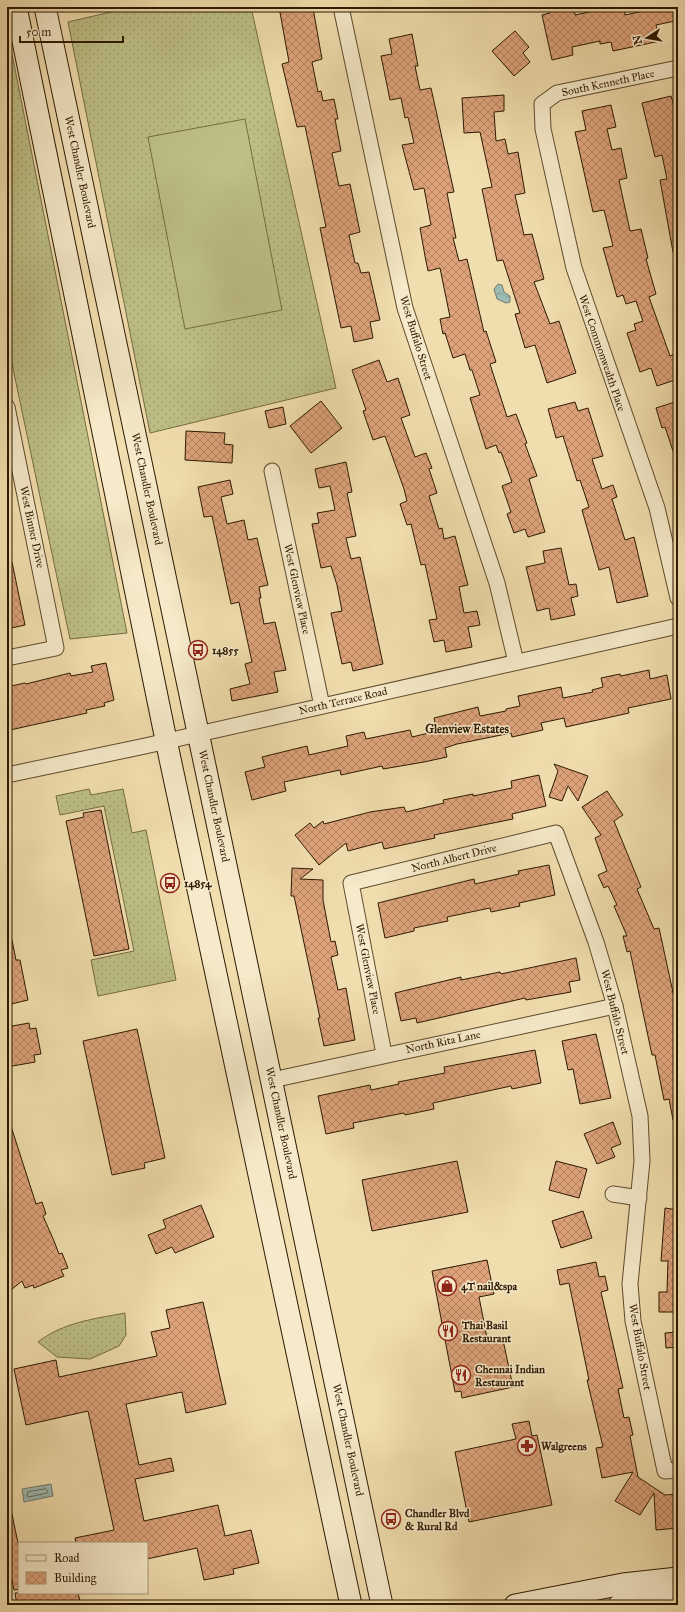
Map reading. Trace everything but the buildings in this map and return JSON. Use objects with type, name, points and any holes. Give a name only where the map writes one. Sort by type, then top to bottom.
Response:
[{"type":"main road","name":"West Chandler Boulevard","points":[[26,9],[199,733],[382,1605]]},
{"type":"main road","name":"West Chandler Boulevard","points":[[26,9],[166,740],[351,1605]]},
{"type":"main road","points":[[277,1257],[308,1252]]},
{"type":"main road","points":[[515,1605],[578,1598],[623,1584],[678,1578]]},
{"type":"main road","points":[[619,1605],[678,1598]]},
{"type":"street","name":"West Buffalo Street","points":[[341,7],[405,308],[498,583],[516,662]]},
{"type":"street","name":"South Kenneth Place","points":[[542,104],[557,93],[678,68]]},
{"type":"street","name":"West Commonwealth Place","points":[[542,104],[543,129],[574,268],[656,508],[678,598]]},
{"type":"street","name":"West Binner Drive","points":[[7,407],[56,648],[7,658]]},
{"type":"street","name":"West Glenview Place","points":[[272,471],[322,706]]},
{"type":"street","name":"North Terrace Road","points":[[7,775],[678,626]]},
{"type":"street","name":"West Buffalo Street","points":[[556,833],[596,942],[615,1006],[640,1116],[642,1161],[630,1284],[633,1321],[672,1471]]},
{"type":"street","name":"North Albert Drive","points":[[352,883],[556,833]]},
{"type":"street","name":"West Glenview Place","points":[[352,883],[384,1054]]},
{"type":"street","name":"North Rita Lane","points":[[272,1080],[384,1054],[615,1006]]},
{"type":"street","points":[[613,1194],[639,1198]]},
{"type":"green space","points":[[132,7],[251,7],[336,388],[150,433],[68,22]]},
{"type":"green space","points":[[12,54],[127,633],[70,639],[7,340],[7,56]]},
{"type":"green space","points":[[245,119],[282,310],[185,329],[148,137]]},
{"type":"green space","points":[[89,789],[91,795],[123,789],[132,833],[146,830],[176,980],[98,996],[91,960],[134,951],[104,806],[60,815],[56,796]]},
{"type":"green space","points":[[125,1313],[126,1335],[119,1346],[90,1359],[57,1357],[38,1342],[58,1330],[80,1322]]},
{"type":"water","points":[[498,284],[502,285],[504,292],[510,296],[510,302],[506,303],[497,299],[494,289]]},
{"type":"water","points":[[51,1484],[53,1496],[24,1502],[22,1489]]},
{"type":"place","name":"14855","points":[[198,650]]},
{"type":"place","name":"14854","points":[[170,883]]},
{"type":"place","name":"4T nail&spa","points":[[447,1286]]},
{"type":"place","name":"Thai Basil Restaurant","points":[[448,1331]]},
{"type":"place","name":"Chennai Indian Restaurant","points":[[461,1375]]},
{"type":"place","name":"Walgreens","points":[[527,1446]]},
{"type":"place","name":"Chandler Blvd & Rural Rd","points":[[391,1519]]},
{"type":"district","name":"Glenview Estates","points":[[467,729]]}]
